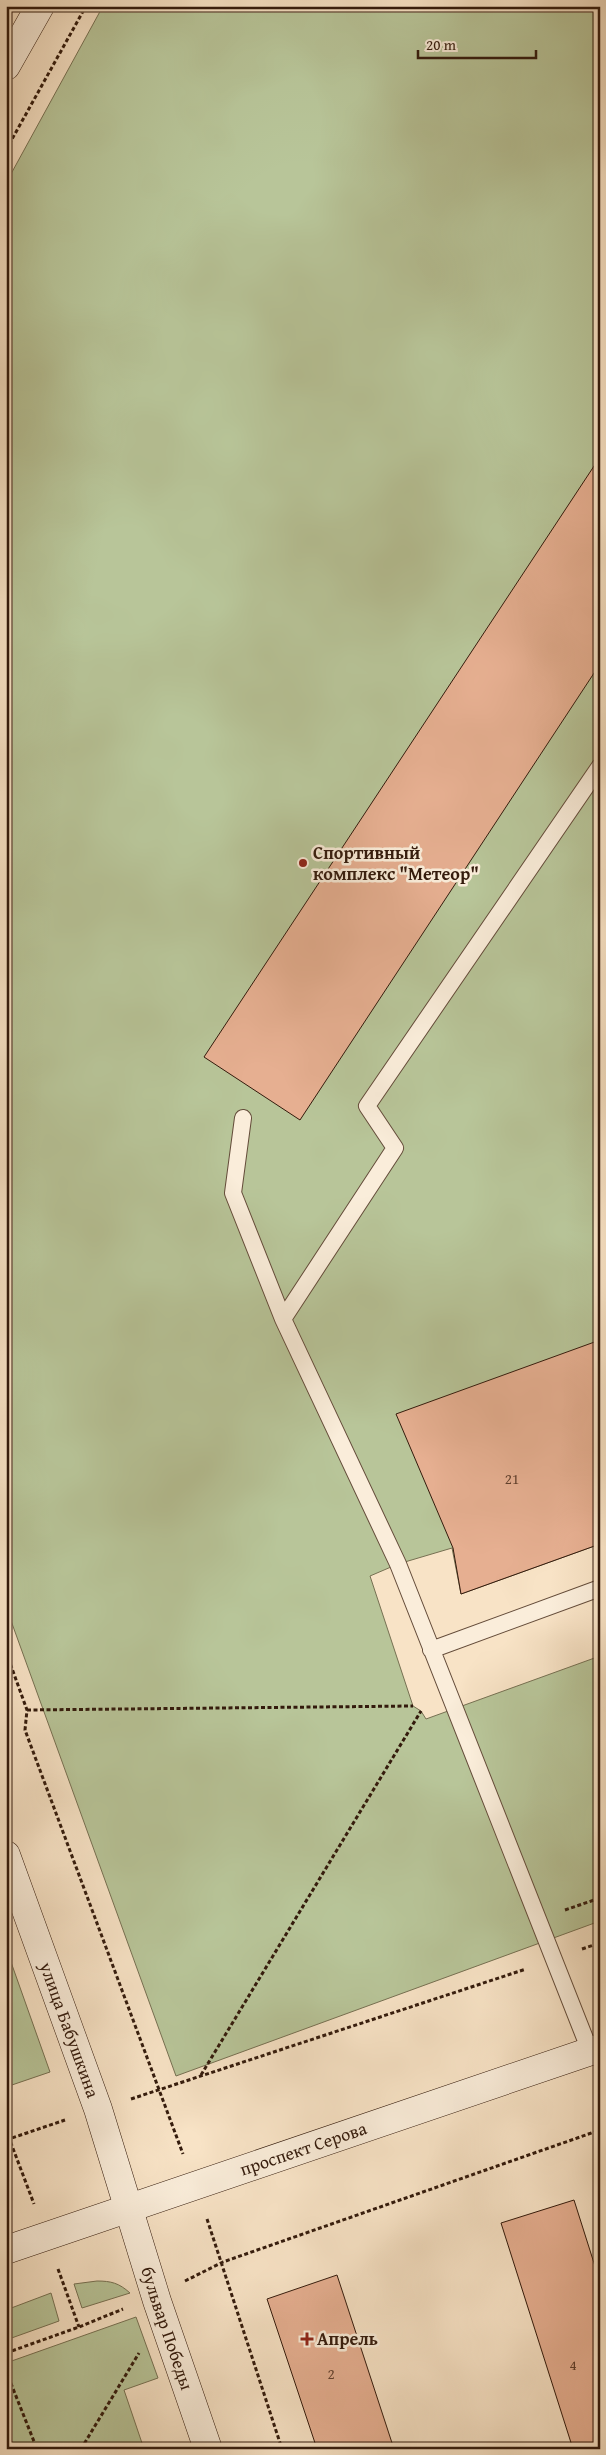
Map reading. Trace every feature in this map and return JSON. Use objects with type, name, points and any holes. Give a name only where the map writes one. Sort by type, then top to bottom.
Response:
[{"type":"street","points":[[6,66],[40,6]]},
{"type":"street","name":"улица Бабушкина","points":[[6,1855],[98,2109],[129,2207]]},
{"type":"street","name":"проспект Серова","points":[[6,2250],[595,2049]]},
{"type":"street","name":"бульвар Победы","points":[[129,2207],[156,2295],[208,2449]]},
{"type":"lane","points":[[283,1319],[395,1148],[368,1106],[600,766]]},
{"type":"lane","points":[[243,1118],[233,1193],[283,1319],[398,1564],[552,1960],[595,2049]]},
{"type":"lane","points":[[431,1650],[600,1588]]},
{"type":"path","points":[[6,150],[86,6]]},
{"type":"path","points":[[6,1652],[27,1710],[25,1730],[223,2262],[282,2449]]},
{"type":"path","points":[[27,1710],[413,1706]]},
{"type":"path","points":[[200,2075],[421,1711]]},
{"type":"path","points":[[537,1920],[600,1898]]},
{"type":"path","points":[[6,2140],[552,1960],[600,1942]]},
{"type":"path","points":[[6,2353],[79,2327],[156,2295],[223,2262],[600,2130]]},
{"type":"path","points":[[81,2449],[141,2350]]},
{"type":"path","points":[[6,2371],[37,2449]]},
{"type":"green space","name":"Спортивный комплекс \"Метеор\"","points":[[103,6],[600,6],[600,1544],[461,1594],[452,1548],[398,1564],[370,1576],[413,1706],[421,1711],[426,1719],[600,1656],[600,1921],[176,2076],[6,1607],[6,183]]},
{"type":"green space","points":[[6,1948],[50,2072],[6,2087]]},
{"type":"green space","points":[[97,2281],[115,2283],[130,2293],[82,2308],[74,2284]]},
{"type":"green space","points":[[51,2293],[59,2321],[6,2340],[6,2310]]},
{"type":"green space","points":[[136,2317],[158,2378],[124,2390],[144,2449],[6,2449],[6,2363]]},
{"type":"building","points":[[600,457],[600,664],[300,1120],[204,1057]]},
{"type":"building","points":[[600,1340],[600,1544],[461,1594],[453,1548],[396,1414]]},
{"type":"building","points":[[574,2200],[600,2282],[600,2449],[573,2449],[501,2223]]},
{"type":"building","points":[[337,2275],[394,2449],[317,2449],[267,2299]]},
{"type":"place","name":"Спортивный комплекс \"Метеор\"","points":[[303,863]]},
{"type":"place","name":"Апрель","points":[[307,2339]]}]
